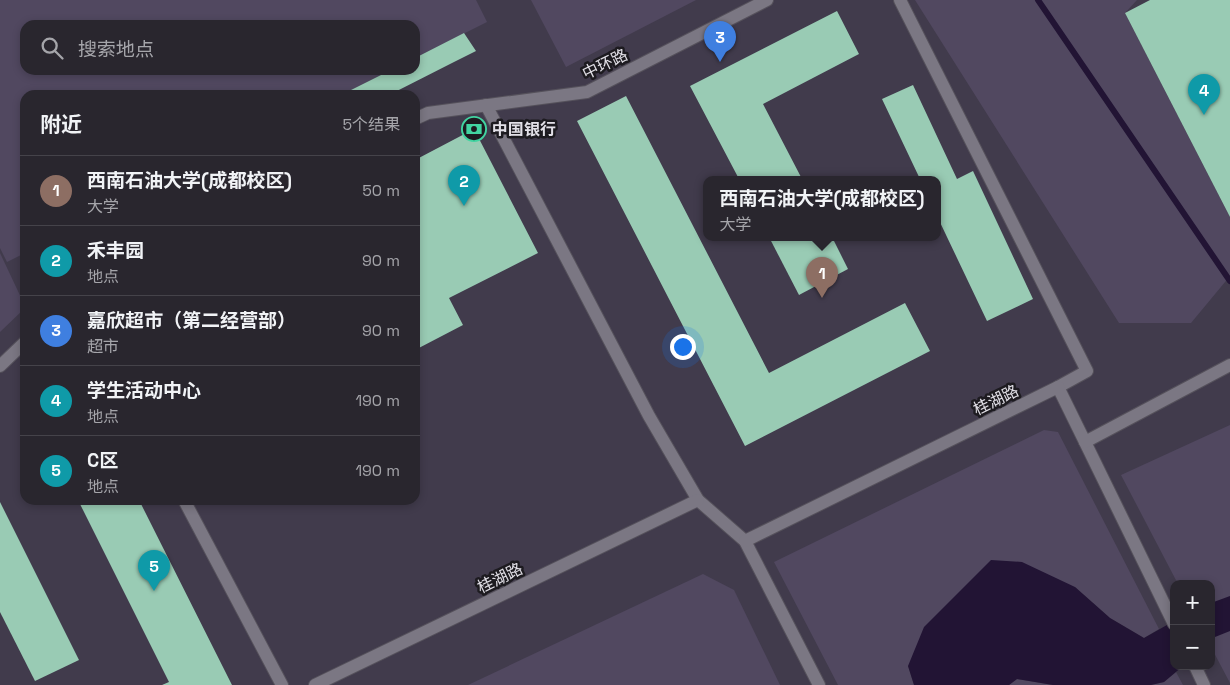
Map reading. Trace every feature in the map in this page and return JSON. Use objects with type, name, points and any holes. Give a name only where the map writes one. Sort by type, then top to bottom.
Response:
[{"type":"lane","name":"中环路","points":[[420,117],[428,113],[587,92],[767,0]]},
{"type":"lane","name":"桂湖路","points":[[745,541],[1088,371],[900,0]]},
{"type":"lane","points":[[486,105],[649,416],[698,500],[745,541],[819,685]]},
{"type":"lane","points":[[0,366],[20,347]]},
{"type":"lane","points":[[1084,442],[1230,365]]},
{"type":"lane","points":[[1058,387],[1170,616]]},
{"type":"lane","name":"桂湖路","points":[[315,685],[698,500]]},
{"type":"lane","points":[[187,505],[282,685]]},
{"type":"lane","points":[[1197,670],[1204,685]]},
{"type":"shaded area","points":[[0,0],[1230,0],[1230,685],[0,685]]},
{"type":"shaded area","points":[[0,0],[476,0],[487,22],[420,56],[420,20],[20,20],[20,75],[381,75],[351,90],[20,90],[20,256],[7,262],[0,248]]},
{"type":"shaded area","points":[[531,0],[696,0],[566,67]]},
{"type":"shaded area","points":[[915,0],[1137,0],[1125,13],[1230,217],[1230,276],[1191,323],[1119,323]]},
{"type":"shaded area","points":[[0,253],[20,295],[20,313],[0,332]]},
{"type":"shaded area","points":[[1230,425],[1230,683],[1215,655],[1215,580],[1176,580],[1121,475]]},
{"type":"shaded area","points":[[1044,430],[1058,432],[1159,629],[1144,638],[1110,618],[1075,587],[908,666],[914,685],[838,685],[774,562]]},
{"type":"shaded area","points":[[991,560],[1022,562],[1075,587],[1110,618],[1144,638],[1170,623],[1170,670],[1178,670],[1164,682],[1151,685],[1053,685],[1017,679],[1009,685],[914,685],[908,666],[924,627]]},
{"type":"shaded area","points":[[703,574],[734,590],[780,685],[468,685]]},
{"type":"shaded area","points":[[1230,596],[1230,631],[1215,637],[1215,625],[1215,602]]},
{"type":"shaded area","points":[[1176,672],[1183,685],[1151,685],[1164,682]]},
{"type":"shaded area","points":[[1017,679],[1053,685],[1009,685]]},
{"type":"building","points":[[1150,0],[1230,0],[1230,217],[1125,13]]},
{"type":"building","points":[[837,11],[859,54],[763,104],[800,176],[737,176],[690,86]]},
{"type":"building","points":[[464,33],[476,51],[399,90],[351,90],[381,75],[420,75],[420,55]]},
{"type":"building","points":[[913,85],[957,179],[973,171],[1033,299],[987,321],[941,224],[941,176],[919,176],[882,99]]},
{"type":"building","points":[[626,96],[769,373],[905,303],[930,351],[745,446],[577,121]]},
{"type":"building","points":[[474,129],[538,253],[449,298],[463,325],[420,347],[420,157]]},
{"type":"building","points":[[771,241],[834,241],[848,269],[799,295]]},
{"type":"building","points":[[0,502],[79,660],[35,681],[0,612]]},
{"type":"building","points":[[80,505],[142,505],[232,685],[162,685],[169,682]]},
{"type":"waterway","points":[[1038,0],[1230,281]]},
{"type":"place","name":"嘉欣超市（第二经营部）","points":[[720,62]]},
{"type":"place","name":"学生活动中心","points":[[1204,115]]},
{"type":"place","name":"中国银行","points":[[474,129]]},
{"type":"place","name":"禾丰园","points":[[464,206]]},
{"type":"place","name":"西南石油大学(成都校区)","points":[[822,298]]},
{"type":"place","name":"C区","points":[[154,591]]}]
